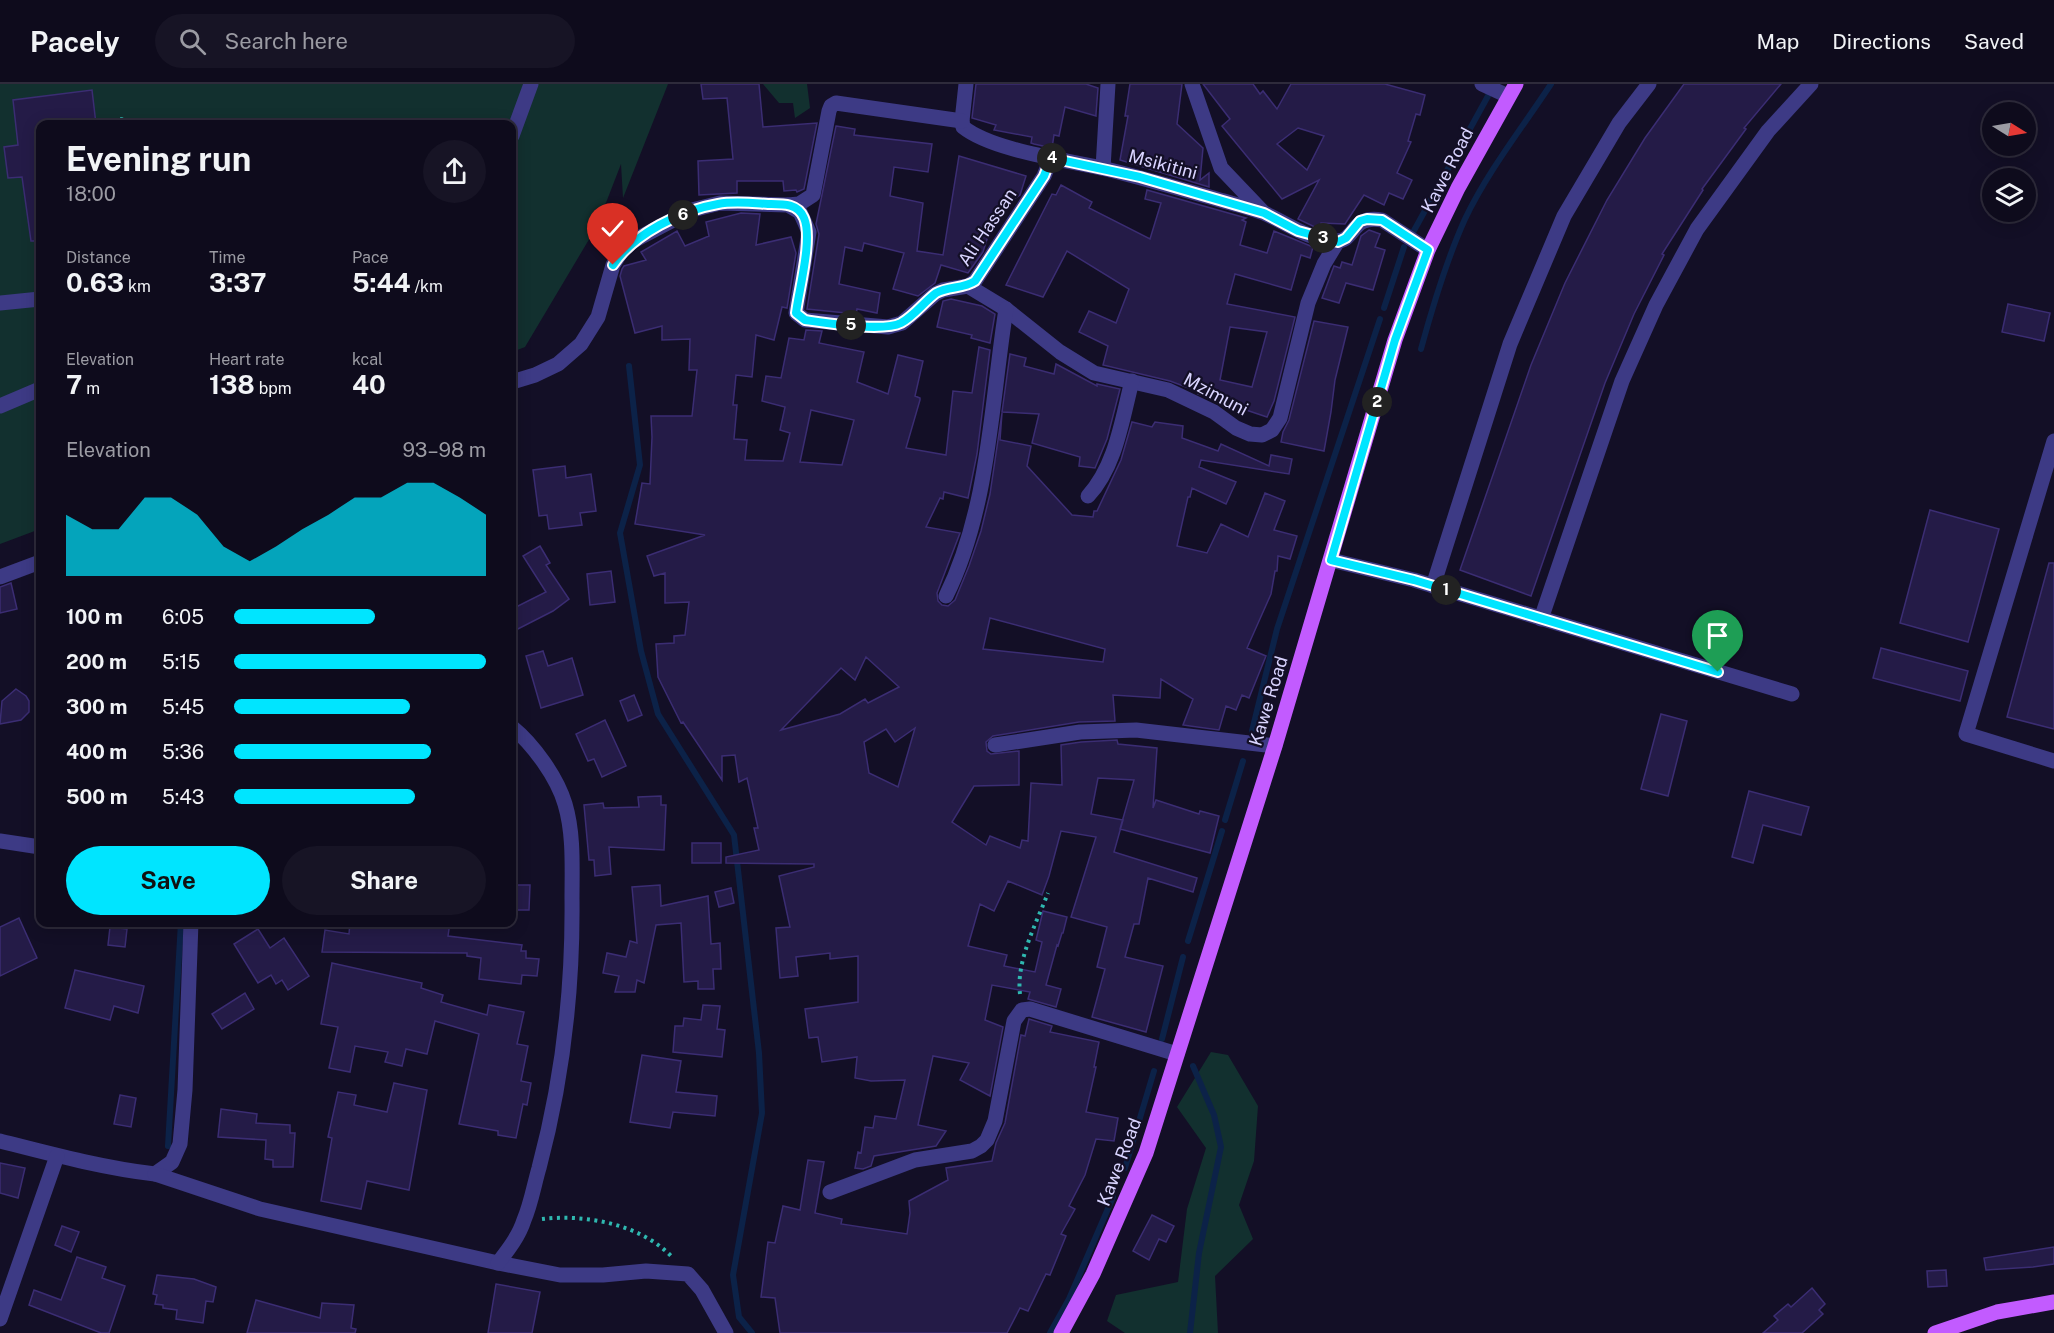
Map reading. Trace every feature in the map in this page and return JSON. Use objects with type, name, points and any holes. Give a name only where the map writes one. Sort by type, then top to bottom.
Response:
[{"type":"main road","name":"Kawe Road","points":[[1061,1333],[1093,1274],[1146,1153],[1275,746],[1395,340],[1428,250],[1458,188],[1512,90]]},
{"type":"main road","points":[[1935,1333],[1998,1312],[2054,1302]]},
{"type":"street","points":[[516,125],[531,84]]},
{"type":"street","points":[[516,381],[558,364],[581,344],[598,317],[613,265],[621,252],[633,241],[692,210],[720,203],[799,204],[813,195],[831,106],[836,103],[962,121],[966,84]]},
{"type":"street","points":[[1103,168],[1108,84]]},
{"type":"street","name":"Msikitini","points":[[1192,84],[1221,168],[1264,213]]},
{"type":"street","points":[[1482,84],[1512,90]]},
{"type":"street","points":[[1433,586],[1510,344],[1564,216],[1619,123],[1649,84]]},
{"type":"street","points":[[1541,619],[1622,381],[1656,304],[1697,229],[1768,131],[1811,84]]},
{"type":"street","name":"Msikitini","points":[[962,121],[963,127],[996,143],[1051,158],[1103,168],[1264,213],[1298,231],[1338,242]]},
{"type":"street","name":"Ali Hassan","points":[[788,205],[800,212],[809,232],[796,313],[805,320],[888,327],[902,323],[935,294],[943,290],[968,286],[981,275],[1044,176],[1051,158]]},
{"type":"street","points":[[1338,242],[1346,238],[1360,221],[1375,219],[1388,224],[1428,250]]},
{"type":"street","name":"Mzimuni","points":[[968,286],[1006,309],[1084,368],[1094,373],[1132,381],[1184,397],[1214,412],[1236,428],[1250,434],[1262,435],[1272,430],[1280,418],[1308,303],[1314,285],[1338,242]]},
{"type":"street","points":[[0,303],[36,299]]},
{"type":"street","points":[[946,596],[956,576],[980,485],[1006,309]]},
{"type":"street","points":[[1089,496],[1098,486],[1108,467],[1132,381]]},
{"type":"street","points":[[0,406],[36,392]]},
{"type":"street","points":[[2054,441],[1966,734],[2054,761]]},
{"type":"street","points":[[1331,560],[1433,586],[1792,694]]},
{"type":"street","points":[[0,577],[36,564]]},
{"type":"street","points":[[498,1263],[511,1246],[524,1221],[553,1115],[567,1030],[573,925],[572,851],[565,803],[548,768],[527,740],[516,730]]},
{"type":"street","points":[[995,745],[1080,732],[1136,730],[1275,746]]},
{"type":"street","points":[[0,841],[36,846]]},
{"type":"street","points":[[155,1174],[172,1162],[180,1144],[185,1090],[191,927]]},
{"type":"street","points":[[830,1192],[915,1160],[972,1151],[987,1140],[995,1121],[1014,1021],[1022,1010],[1030,1009],[1177,1054]]},
{"type":"street","points":[[0,1141],[57,1156],[155,1174],[260,1209],[560,1275],[603,1275],[646,1271],[688,1274],[707,1298],[726,1333]]},
{"type":"street","points":[[0,1319],[57,1156]]},
{"type":"path","points":[[120,119],[126,120]]},
{"type":"path","points":[[1022,1010],[1019,984],[1026,951],[1048,893]]},
{"type":"path","points":[[524,1221],[567,1216],[613,1223],[664,1249],[688,1274]]},
{"type":"green space","points":[[0,84],[668,84],[623,198],[621,164],[597,226],[525,347],[516,350],[516,120],[36,120],[36,530],[0,544]]},
{"type":"green space","points":[[763,84],[807,84],[810,108],[795,118],[793,103],[779,103]]},
{"type":"green space","points":[[1211,1052],[1228,1055],[1258,1106],[1254,1161],[1239,1205],[1253,1239],[1215,1276],[1218,1333],[1125,1333],[1107,1321],[1116,1295],[1178,1282],[1187,1209],[1206,1148],[1177,1107]]},
{"type":"building","points":[[701,84],[759,84],[763,127],[817,123],[804,189],[797,192],[796,190],[784,191],[783,181],[737,181],[737,193],[699,195],[698,161],[733,159],[727,98],[703,99]]},
{"type":"building","points":[[976,84],[1086,84],[1098,88],[1096,116],[1065,107],[1059,136],[1054,135],[1052,148],[1034,144],[1031,143],[1032,137],[994,130],[996,125],[972,118]]},
{"type":"building","points":[[1130,84],[1182,84],[1177,124],[1203,148],[1200,180],[1209,173],[1209,187],[1120,160],[1128,116],[1125,116]]},
{"type":"building","points":[[1203,84],[1253,84],[1260,94],[1263,91],[1277,109],[1291,84],[1385,84],[1425,95],[1420,115],[1416,114],[1408,141],[1411,142],[1397,173],[1412,180],[1403,199],[1389,193],[1384,205],[1364,195],[1345,224],[1321,223],[1319,229],[1298,219],[1319,180],[1282,199],[1222,126],[1230,119]],"holes":[[[1298,128],[1324,136],[1307,170],[1277,144]]]},
{"type":"building","points":[[1684,84],[1781,84],[1744,128],[1746,129],[1702,189],[1662,254],[1664,255],[1634,314],[1605,383],[1531,596],[1460,570],[1531,365],[1565,283],[1607,200],[1645,138]]},
{"type":"building","points":[[92,90],[96,120],[36,120],[36,241],[31,241],[22,177],[8,178],[4,147],[18,145],[13,100]]},
{"type":"building","points":[[836,126],[855,129],[854,135],[932,144],[928,172],[894,167],[890,196],[923,203],[917,251],[943,255],[959,156],[1026,176],[1020,195],[996,210],[983,252],[968,273],[941,265],[935,283],[918,296],[893,289],[904,253],[864,243],[862,251],[845,247],[839,284],[880,293],[877,313],[857,309],[856,314],[807,309],[819,234],[816,224]]},
{"type":"building","points":[[1061,185],[1092,202],[1089,208],[1150,239],[1161,203],[1145,199],[1147,190],[1246,218],[1242,220],[1246,222],[1240,245],[1267,253],[1274,231],[1313,247],[1310,258],[1301,255],[1291,290],[1235,274],[1227,304],[1295,317],[1274,401],[1267,417],[1231,405],[1231,402],[1198,394],[1197,391],[1170,381],[1103,365],[1108,346],[1079,332],[1089,311],[1116,323],[1129,289],[1067,251],[1043,297],[1006,285],[1052,194],[1056,195]],"holes":[[[1230,327],[1267,332],[1252,387],[1220,380]]]},
{"type":"building","points":[[741,213],[760,214],[756,245],[791,237],[796,253],[787,308],[782,307],[774,340],[756,335],[752,377],[736,375],[733,405],[737,405],[734,439],[747,440],[745,460],[783,461],[790,433],[780,430],[785,407],[762,401],[766,376],[781,378],[789,338],[804,340],[806,330],[822,331],[819,343],[864,352],[857,382],[888,394],[898,355],[923,361],[915,396],[920,400],[906,448],[946,455],[953,391],[972,393],[979,347],[990,350],[977,454],[968,498],[944,492],[943,499],[940,498],[926,527],[960,533],[937,593],[938,601],[942,605],[948,606],[955,600],[981,531],[990,494],[1002,413],[1000,440],[1031,446],[1027,466],[1072,515],[1093,517],[1094,511],[1097,511],[1121,460],[1132,422],[1152,427],[1155,422],[1183,426],[1182,438],[1218,451],[1221,444],[1269,466],[1271,455],[1292,459],[1289,474],[1201,460],[1199,467],[1236,482],[1226,504],[1192,488],[1177,546],[1207,553],[1221,524],[1248,537],[1265,493],[1285,501],[1274,530],[1297,536],[1290,559],[1278,556],[1271,594],[1247,648],[1266,656],[1249,698],[1242,695],[1236,710],[1226,706],[1219,730],[1183,725],[1193,699],[1161,679],[1160,698],[1113,695],[1115,721],[1079,722],[993,736],[986,742],[987,751],[991,754],[1019,751],[1019,785],[974,786],[952,822],[986,845],[990,836],[1020,848],[1022,840],[1028,841],[1031,783],[1062,785],[1061,745],[1117,740],[1118,744],[1157,748],[1153,808],[1156,800],[1199,814],[1200,811],[1219,816],[1210,853],[1120,829],[1114,852],[1197,878],[1193,892],[1148,878],[1139,924],[1134,924],[1125,957],[1163,966],[1146,1032],[1092,1017],[1105,969],[1097,967],[1107,927],[1071,917],[1096,837],[1061,831],[1042,895],[1008,881],[994,911],[980,904],[968,946],[1007,955],[1004,966],[1035,972],[1042,942],[1036,940],[1043,911],[1067,917],[1046,985],[1061,989],[1056,1007],[1028,999],[1030,992],[992,985],[985,1020],[1003,1027],[990,1096],[960,1080],[969,1063],[933,1056],[918,1125],[946,1131],[936,1146],[874,1156],[871,1166],[863,1169],[855,1168],[858,1152],[861,1153],[865,1127],[873,1128],[875,1116],[896,1119],[905,1080],[871,1081],[855,1078],[857,1057],[822,1062],[818,1037],[809,1038],[805,1009],[858,1002],[858,956],[830,959],[830,953],[796,957],[798,976],[780,978],[776,928],[790,927],[779,876],[814,867],[814,864],[726,863],[726,857],[759,850],[754,828],[758,828],[747,778],[739,782],[735,755],[722,756],[722,780],[683,722],[681,723],[658,677],[656,644],[674,643],[674,636],[685,635],[689,602],[665,603],[665,573],[654,576],[647,556],[705,535],[635,524],[642,483],[650,484],[651,416],[692,416],[697,370],[689,370],[690,339],[662,340],[662,326],[635,333],[620,276],[624,266],[646,260],[641,252],[677,231],[685,246],[709,236],[706,222]],"holes":[[[811,410],[854,420],[842,465],[800,462]],[[990,618],[1105,649],[1103,662],[983,649]],[[866,657],[899,687],[868,703],[865,699],[840,714],[781,730],[841,668],[855,680]],[[915,728],[898,787],[869,773],[864,742],[886,729],[895,742]],[[1098,778],[1134,780],[1123,820],[1091,814]]]},
{"type":"building","points":[[1369,230],[1380,234],[1375,247],[1385,250],[1373,290],[1346,283],[1339,303],[1322,298],[1334,266],[1340,268],[1342,262],[1352,265],[1361,236]]},
{"type":"building","points":[[951,299],[982,306],[995,314],[990,343],[971,338],[972,335],[937,327],[943,301]]},
{"type":"building","points":[[2008,304],[2050,313],[2044,341],[2002,332]]},
{"type":"building","points":[[1314,321],[1348,327],[1335,380],[1324,451],[1281,442],[1289,420]]},
{"type":"building","points":[[1010,354],[1026,358],[1024,366],[1054,374],[1056,364],[1097,386],[1097,384],[1120,389],[1107,439],[1095,468],[1079,466],[1080,457],[1032,443],[1039,414],[1002,412]]},
{"type":"building","points":[[565,466],[566,478],[591,474],[596,511],[580,513],[582,525],[549,529],[547,515],[539,516],[533,470]]},
{"type":"building","points":[[1930,510],[1999,529],[1968,642],[1900,623]]},
{"type":"building","points":[[540,546],[550,563],[546,565],[569,599],[553,611],[516,630],[516,607],[546,592],[523,556]]},
{"type":"building","points":[[2049,563],[2054,563],[2054,729],[2007,717]]},
{"type":"building","points":[[611,571],[615,602],[590,605],[587,574]]},
{"type":"building","points":[[11,583],[17,609],[0,613],[0,587]]},
{"type":"building","points":[[1881,648],[1968,671],[1960,701],[1873,678]]},
{"type":"building","points":[[543,651],[548,666],[572,658],[583,695],[541,708],[526,656]]},
{"type":"building","points":[[16,689],[29,701],[29,712],[21,720],[0,724],[2,701]]},
{"type":"building","points":[[634,695],[642,715],[628,721],[620,701]]},
{"type":"building","points":[[1661,714],[1687,721],[1668,796],[1641,789]]},
{"type":"building","points":[[605,720],[626,766],[602,777],[594,759],[588,761],[576,734]]},
{"type":"building","points":[[1749,791],[1809,807],[1801,835],[1763,825],[1753,863],[1732,857]]},
{"type":"building","points":[[661,796],[661,805],[666,805],[664,850],[609,847],[611,874],[595,876],[594,860],[589,860],[584,805],[603,803],[604,808],[639,807],[638,797]]},
{"type":"building","points":[[692,843],[721,843],[721,863],[692,863]]},
{"type":"building","points":[[516,885],[530,885],[529,910],[516,910]]},
{"type":"building","points":[[660,885],[661,906],[708,896],[711,944],[720,943],[721,969],[713,969],[714,989],[698,989],[698,981],[684,982],[681,923],[656,925],[644,983],[637,980],[635,992],[615,992],[619,976],[603,973],[607,953],[626,957],[630,941],[637,943],[632,887]]},
{"type":"building","points":[[731,888],[734,903],[719,907],[715,892]]},
{"type":"building","points":[[19,918],[37,958],[0,976],[0,927]]},
{"type":"building","points":[[110,927],[127,929],[125,947],[108,945]]},
{"type":"building","points":[[350,927],[449,927],[448,936],[522,945],[521,951],[526,951],[526,958],[539,959],[537,976],[522,975],[521,984],[479,979],[481,958],[467,956],[467,953],[322,952],[325,930],[349,934]]},
{"type":"building","points":[[258,929],[270,948],[284,938],[309,976],[288,990],[282,980],[276,984],[271,975],[258,983],[234,944]]},
{"type":"building","points":[[332,963],[422,983],[421,988],[443,995],[441,1002],[487,1015],[489,1005],[524,1012],[517,1044],[528,1046],[521,1081],[531,1083],[527,1105],[523,1104],[516,1138],[498,1135],[498,1131],[459,1124],[479,1034],[435,1021],[427,1054],[406,1049],[402,1066],[385,1062],[388,1052],[355,1046],[350,1072],[329,1068],[338,1027],[321,1024]]},
{"type":"building","points":[[75,970],[144,986],[138,1013],[114,1006],[110,1020],[65,1008]]},
{"type":"building","points":[[245,993],[254,1009],[222,1029],[212,1014]]},
{"type":"building","points":[[703,1005],[720,1006],[717,1029],[725,1030],[722,1057],[673,1052],[675,1026],[683,1026],[684,1018],[701,1020]]},
{"type":"building","points":[[1029,1019],[1052,1026],[1050,1032],[1099,1042],[1086,1112],[1118,1118],[1114,1141],[1096,1139],[1085,1175],[1069,1206],[1075,1209],[1061,1234],[1066,1236],[1050,1275],[1046,1274],[1028,1311],[1020,1308],[1007,1333],[780,1333],[775,1298],[761,1297],[768,1242],[775,1243],[783,1206],[800,1210],[808,1160],[824,1162],[815,1213],[842,1219],[841,1224],[907,1234],[909,1201],[948,1180],[946,1168],[992,1161],[996,1143],[1005,1123],[1021,1035],[1025,1036]]},
{"type":"building","points":[[642,1055],[681,1061],[676,1092],[717,1096],[715,1116],[673,1112],[670,1128],[630,1122]]},
{"type":"building","points":[[394,1083],[427,1090],[409,1190],[367,1181],[361,1209],[321,1201],[332,1138],[328,1137],[338,1092],[356,1095],[354,1105],[387,1112]]},
{"type":"building","points":[[120,1095],[136,1098],[131,1127],[114,1124]]},
{"type":"building","points":[[221,1109],[257,1114],[256,1123],[290,1125],[290,1133],[295,1133],[293,1167],[273,1167],[273,1160],[265,1159],[266,1140],[218,1137]]},
{"type":"building","points":[[0,1163],[25,1168],[18,1198],[0,1193]]},
{"type":"building","points":[[1152,1215],[1174,1226],[1166,1242],[1159,1239],[1149,1260],[1133,1251]]},
{"type":"building","points":[[62,1226],[79,1232],[71,1252],[55,1245]]},
{"type":"building","points":[[2054,1247],[2054,1264],[1986,1270],[1984,1258]]},
{"type":"building","points":[[77,1257],[106,1267],[102,1278],[125,1286],[109,1333],[101,1333],[29,1305],[34,1290],[61,1300]]},
{"type":"building","points":[[1946,1270],[1947,1286],[1928,1287],[1927,1271]]},
{"type":"building","points":[[157,1275],[194,1279],[216,1287],[213,1302],[206,1301],[203,1323],[176,1319],[177,1310],[155,1304],[157,1295],[153,1294]]},
{"type":"building","points":[[496,1284],[540,1292],[532,1333],[488,1333]]},
{"type":"building","points":[[1812,1288],[1825,1304],[1819,1310],[1823,1314],[1802,1333],[1763,1333],[1778,1320],[1774,1316],[1788,1304],[1791,1307]]},
{"type":"building","points":[[256,1300],[320,1318],[322,1303],[354,1305],[351,1328],[356,1329],[355,1333],[247,1333]]},
{"type":"waterway","points":[[1421,349],[1440,283],[1465,219],[1495,167],[1551,84]]},
{"type":"waterway","points":[[1411,236],[1488,96]]},
{"type":"waterway","points":[[1384,308],[1404,247]]},
{"type":"waterway","points":[[1252,731],[1277,629],[1380,319]]},
{"type":"waterway","points":[[629,366],[640,465],[620,533],[641,651],[658,714],[734,835],[759,1053],[762,1113],[733,1275],[739,1317],[752,1333]]},
{"type":"waterway","points":[[1225,820],[1243,761]]},
{"type":"waterway","points":[[1188,941],[1222,831]]},
{"type":"waterway","points":[[168,1146],[181,927]]},
{"type":"waterway","points":[[1162,1039],[1183,957]]},
{"type":"waterway","points":[[1190,1333],[1199,1253],[1221,1147],[1214,1115],[1193,1066]]},
{"type":"waterway","points":[[1125,1168],[1154,1071]]},
{"type":"waterway","points":[[1050,1333],[1069,1299],[1113,1197]]},
{"type":"route","points":[[613,265],[621,252],[633,241],[692,210],[720,203],[788,205],[800,212],[809,232],[796,313],[805,320],[888,327],[902,323],[935,294],[943,290],[968,286],[981,275],[1044,176],[1051,158],[1140,177],[1264,213],[1298,231],[1338,242],[1346,238],[1360,221],[1382,220],[1428,250],[1395,340],[1331,560],[1414,580],[1718,672]]}]
